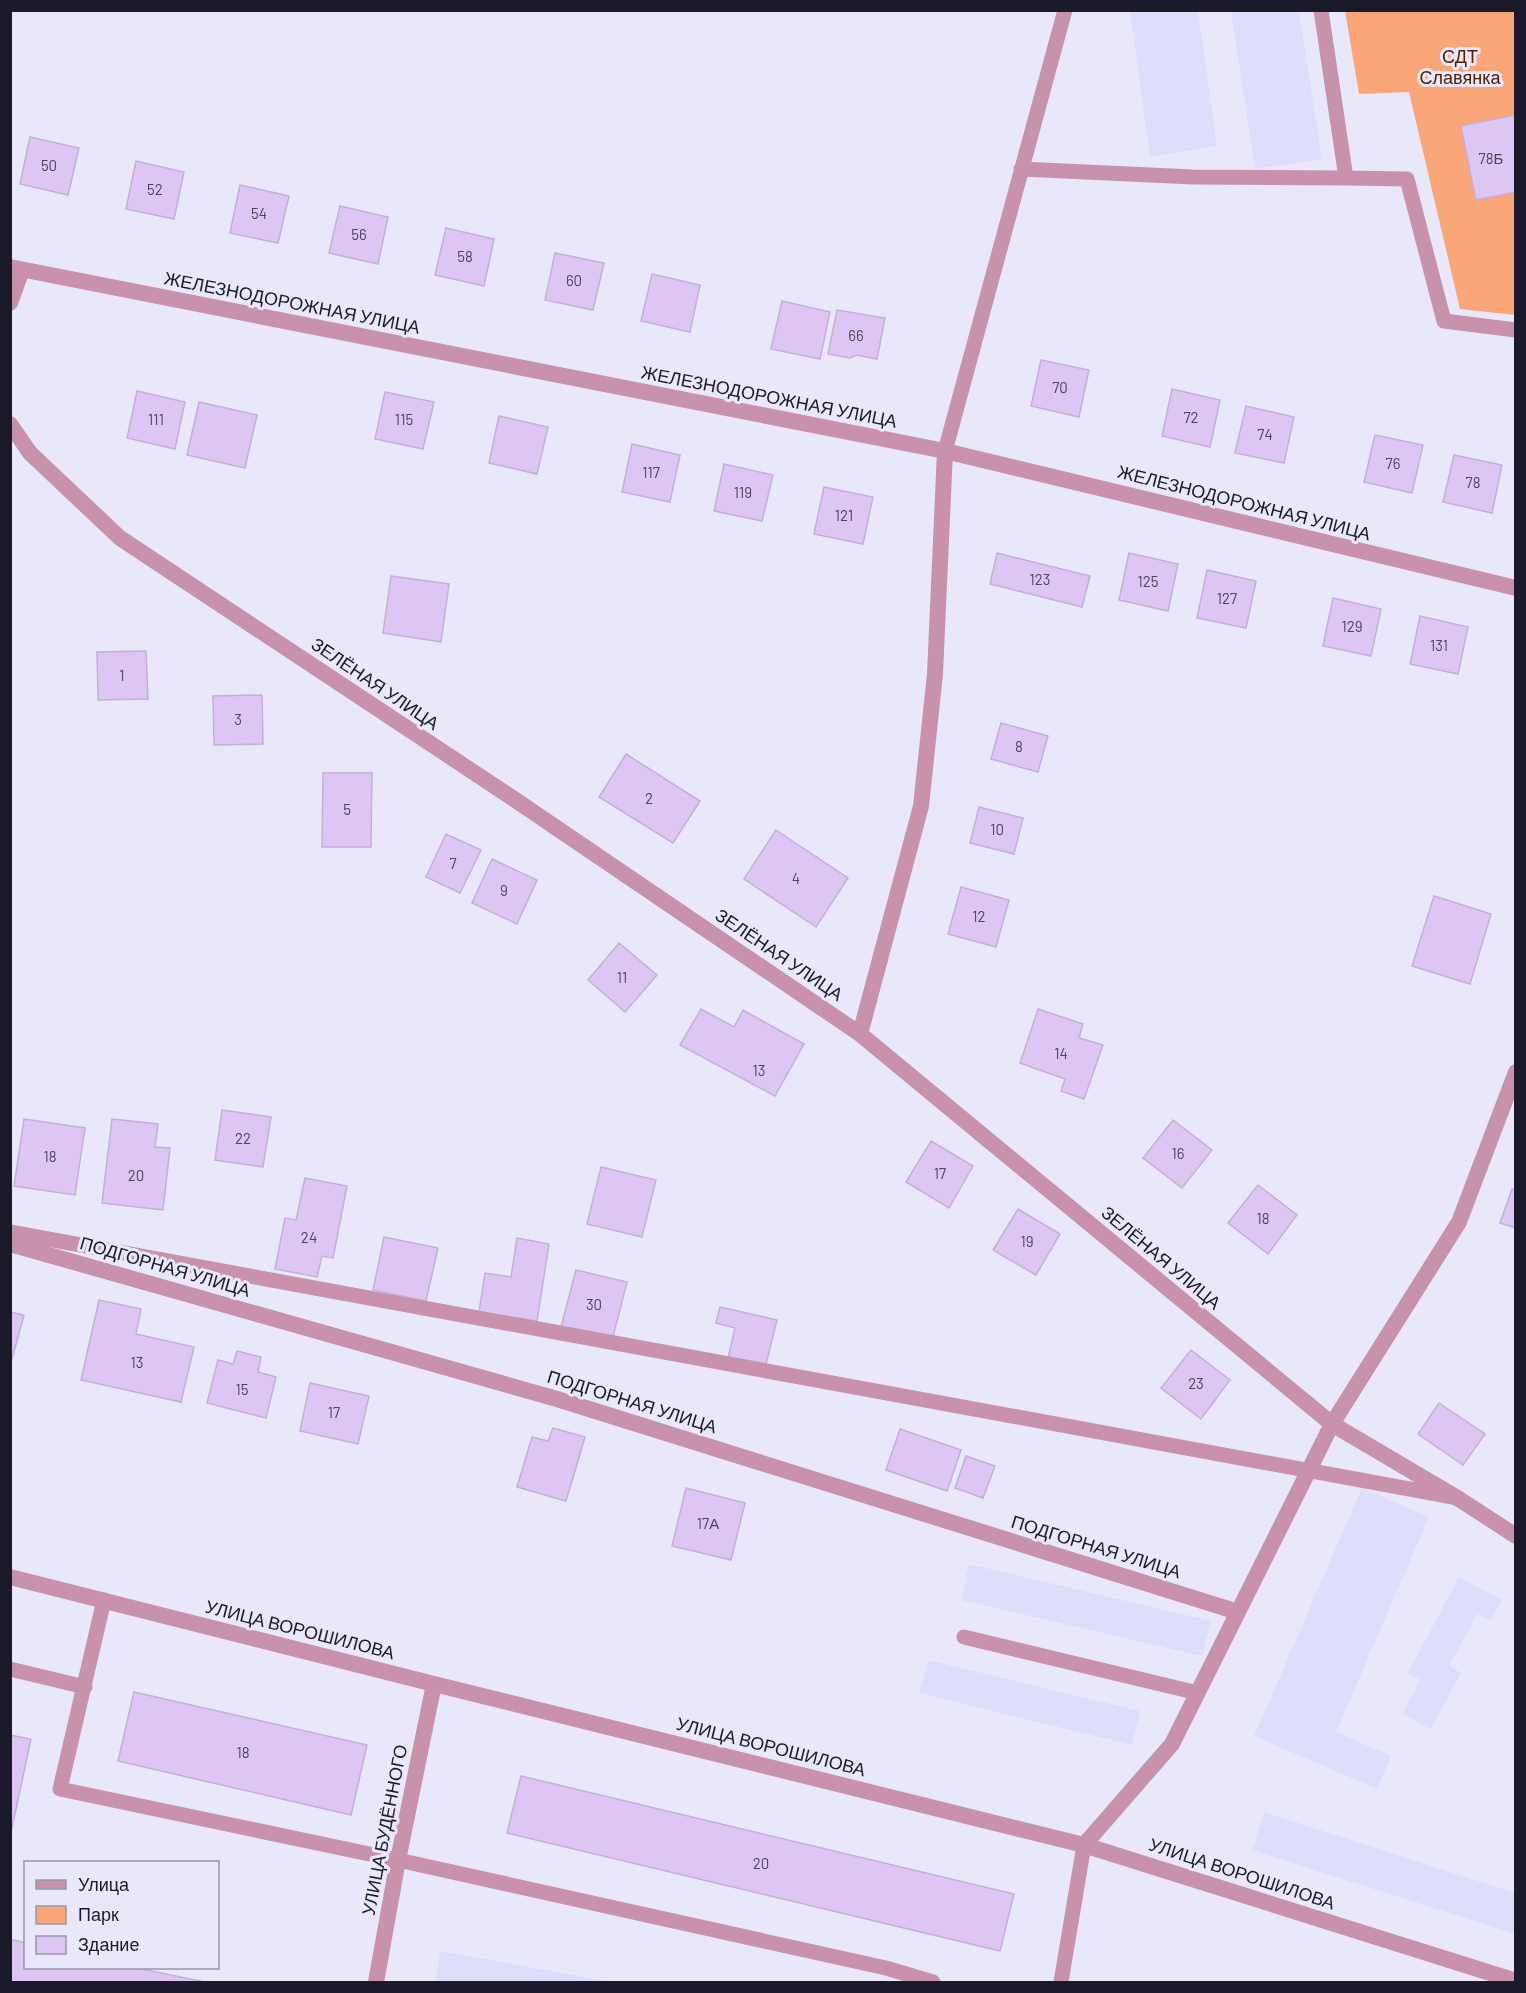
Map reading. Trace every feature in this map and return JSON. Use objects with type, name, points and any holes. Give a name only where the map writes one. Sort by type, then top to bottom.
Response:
[{"type":"street","name":"ЖЕЛЕЗНОДОРОЖНАЯ УЛИЦА","points":[[16,269],[945,451],[1515,588]]},
{"type":"street","points":[[10,303],[16,269]]},
{"type":"street","name":"ЗЕЛЁНАЯ УЛИЦА","points":[[10,424],[30,453],[120,538],[511,797],[860,1034],[1332,1424],[1459,1498],[1515,1536]]},
{"type":"street","points":[[860,1034],[921,806],[934,674],[945,451]]},
{"type":"street","points":[[1084,1845],[1172,1744],[1332,1424],[1459,1222],[1515,1072]]},
{"type":"street","name":"ПОДГОРНАЯ УЛИЦА","points":[[10,1244],[557,1398],[1238,1612]]},
{"type":"street","name":"УЛИЦА ВОРОШИЛОВА","points":[[10,1577],[1084,1845],[1515,1981]]},
{"type":"street","name":"УЛИЦА БУДЁННОГО","points":[[376,1983],[398,1860],[434,1684]]},
{"type":"lane","points":[[945,451],[1065,10]]},
{"type":"lane","points":[[1321,10],[1346,178]]},
{"type":"lane","points":[[1021,169],[1193,177],[1407,180],[1444,321],[1515,330]]},
{"type":"lane","points":[[10,1233],[1459,1498]]},
{"type":"lane","points":[[104,1600],[60,1789],[398,1860],[884,1975],[933,1983]]},
{"type":"lane","points":[[964,1637],[1198,1693]]},
{"type":"lane","points":[[10,1669],[85,1687]]},
{"type":"lane","points":[[1061,1983],[1084,1845]]},
{"type":"shaded area","points":[[1130,11],[1198,11],[1217,146],[1150,157]]},
{"type":"shaded area","points":[[1231,11],[1299,11],[1322,159],[1255,169]]},
{"type":"shaded area","points":[[1362,1488],[1429,1517],[1336,1732],[1391,1756],[1377,1789],[1254,1736]]},
{"type":"shaded area","points":[[969,1564],[1211,1621],[1202,1656],[961,1600]]},
{"type":"shaded area","points":[[1459,1577],[1502,1600],[1491,1621],[1477,1614],[1449,1666],[1461,1673],[1431,1729],[1402,1714],[1420,1680],[1408,1673]]},
{"type":"shaded area","points":[[928,1660],[1140,1711],[1132,1745],[919,1693]]},
{"type":"shaded area","points":[[1264,1812],[1515,1893],[1515,1934],[1252,1850]]},
{"type":"shaded area","points":[[440,1951],[612,1982],[436,1982]]},
{"type":"green space","name":"СДТ Славянка","points":[[1345,11],[1515,11],[1515,315],[1460,309],[1409,92],[1359,94]]},
{"type":"building","points":[[1515,115],[1516,192],[1476,200],[1461,126]]},
{"type":"building","points":[[30,137],[79,148],[68,195],[20,184]]},
{"type":"building","points":[[136,161],[184,172],[174,219],[126,209]]},
{"type":"building","points":[[240,185],[289,196],[278,243],[230,233]]},
{"type":"building","points":[[340,206],[388,217],[378,264],[329,253]]},
{"type":"building","points":[[446,228],[494,239],[484,286],[435,275]]},
{"type":"building","points":[[555,253],[604,263],[593,310],[545,300]]},
{"type":"building","points":[[652,274],[700,285],[690,332],[641,321]]},
{"type":"building","points":[[782,301],[830,312],[820,359],[771,349]]},
{"type":"building","points":[[837,310],[885,318],[877,359],[856,355],[850,358],[828,354]]},
{"type":"building","points":[[1041,360],[1089,370],[1079,417],[1031,406]]},
{"type":"building","points":[[1172,389],[1220,400],[1210,447],[1162,436]]},
{"type":"building","points":[[137,391],[185,402],[175,449],[127,438]]},
{"type":"building","points":[[385,392],[434,402],[423,449],[375,439]]},
{"type":"building","points":[[199,402],[257,415],[245,468],[187,455]]},
{"type":"building","points":[[1246,406],[1294,417],[1284,463],[1235,453]]},
{"type":"building","points":[[499,416],[548,427],[537,474],[489,463]]},
{"type":"building","points":[[1375,435],[1423,445],[1412,493],[1364,482]]},
{"type":"building","points":[[632,444],[680,455],[670,502],[622,492]]},
{"type":"building","points":[[1454,455],[1502,465],[1492,513],[1443,502]]},
{"type":"building","points":[[724,464],[773,475],[762,521],[714,511]]},
{"type":"building","points":[[824,487],[873,497],[863,544],[814,534]]},
{"type":"building","points":[[997,553],[1090,576],[1082,607],[990,584]]},
{"type":"building","points":[[1129,553],[1178,564],[1168,611],[1119,600]]},
{"type":"building","points":[[1207,570],[1256,581],[1246,628],[1197,618]]},
{"type":"building","points":[[391,576],[449,584],[441,642],[383,633]]},
{"type":"building","points":[[1333,598],[1381,609],[1371,656],[1323,646]]},
{"type":"building","points":[[1420,616],[1468,627],[1458,674],[1410,664]]},
{"type":"building","points":[[146,651],[148,699],[98,700],[97,652]]},
{"type":"building","points":[[262,695],[263,744],[214,745],[213,696]]},
{"type":"building","points":[[1001,723],[1048,736],[1038,772],[991,759]]},
{"type":"building","points":[[626,754],[700,801],[673,843],[599,797]]},
{"type":"building","points":[[323,773],[372,773],[371,847],[322,847]]},
{"type":"building","points":[[979,807],[1023,818],[1014,854],[970,843]]},
{"type":"building","points":[[776,830],[848,878],[816,927],[744,879]]},
{"type":"building","points":[[446,834],[481,850],[460,893],[426,877]]},
{"type":"building","points":[[492,859],[537,880],[517,924],[472,903]]},
{"type":"building","points":[[961,887],[1009,900],[996,947],[948,934]]},
{"type":"building","points":[[1434,896],[1491,914],[1470,984],[1412,966]]},
{"type":"building","points":[[619,943],[657,975],[625,1012],[588,980]]},
{"type":"building","points":[[701,1009],[734,1027],[743,1010],[804,1044],[775,1096],[680,1045]]},
{"type":"building","points":[[1038,1009],[1083,1024],[1079,1038],[1103,1045],[1084,1099],[1061,1091],[1065,1079],[1020,1063]]},
{"type":"building","points":[[222,1110],[271,1117],[263,1167],[215,1160]]},
{"type":"building","points":[[24,1119],[85,1128],[75,1195],[14,1186]]},
{"type":"building","points":[[112,1119],[158,1124],[155,1147],[170,1148],[163,1210],[102,1203]]},
{"type":"building","points":[[1173,1120],[1212,1150],[1182,1188],[1143,1158]]},
{"type":"building","points":[[931,1141],[973,1166],[949,1208],[906,1182]]},
{"type":"building","points":[[601,1167],[656,1180],[642,1237],[587,1224]]},
{"type":"building","points":[[305,1178],[347,1186],[333,1258],[322,1256],[317,1277],[275,1269],[285,1218],[296,1220]]},
{"type":"building","points":[[1258,1185],[1297,1215],[1268,1254],[1228,1223]]},
{"type":"building","points":[[1512,1189],[1516,1190],[1516,1228],[1500,1223]]},
{"type":"building","points":[[1018,1209],[1060,1234],[1036,1275],[993,1250]]},
{"type":"building","points":[[384,1237],[438,1248],[426,1301],[373,1290]]},
{"type":"building","points":[[517,1238],[549,1244],[537,1321],[479,1312],[485,1273],[511,1277]]},
{"type":"building","points":[[576,1270],[627,1282],[612,1341],[561,1327]]},
{"type":"building","points":[[99,1300],[141,1309],[136,1334],[194,1347],[181,1402],[81,1380]]},
{"type":"building","points":[[720,1307],[777,1320],[764,1372],[727,1363],[735,1328],[716,1323]]},
{"type":"building","points":[[10,1312],[24,1315],[10,1366]]},
{"type":"building","points":[[1191,1350],[1230,1380],[1201,1419],[1161,1388]]},
{"type":"building","points":[[237,1351],[261,1357],[258,1372],[276,1377],[266,1418],[207,1403],[218,1360],[233,1364]]},
{"type":"building","points":[[310,1383],[369,1396],[358,1444],[300,1431]]},
{"type":"building","points":[[1439,1403],[1485,1434],[1463,1465],[1418,1434]]},
{"type":"building","points":[[553,1428],[585,1437],[566,1501],[517,1487],[532,1437],[548,1441]]},
{"type":"building","points":[[900,1429],[961,1450],[947,1491],[886,1470]]},
{"type":"building","points":[[966,1456],[995,1466],[983,1498],[955,1488]]},
{"type":"building","points":[[686,1488],[745,1503],[731,1560],[672,1546]]},
{"type":"building","points":[[134,1692],[367,1745],[351,1815],[118,1761]]},
{"type":"building","points":[[10,1735],[31,1739],[10,1837]]},
{"type":"building","points":[[521,1776],[1014,1894],[1000,1951],[507,1833]]},
{"type":"building","points":[[10,1939],[24,1942],[24,1969],[142,1969],[205,1982],[10,1982]]}]
